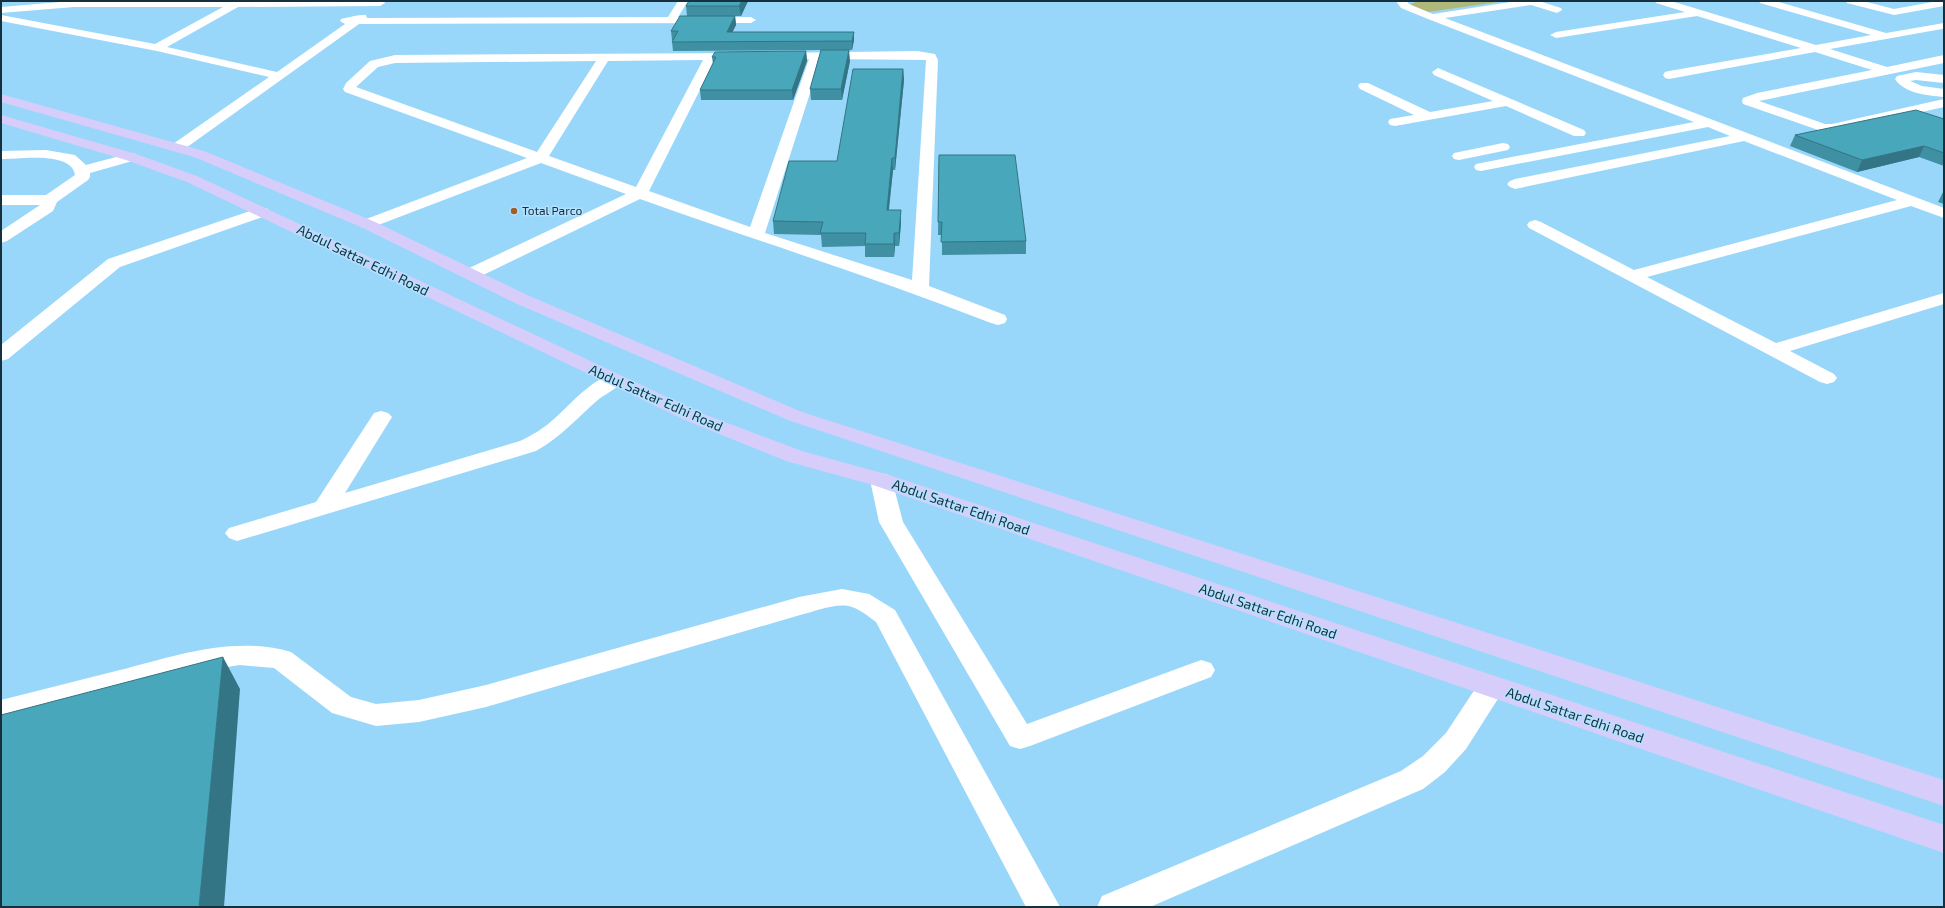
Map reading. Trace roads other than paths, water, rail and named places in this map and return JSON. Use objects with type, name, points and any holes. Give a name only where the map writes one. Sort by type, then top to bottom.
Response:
[{"type":"main road","points":[[1,98],[199,154],[367,224],[521,299],[795,416],[1944,793]]},
{"type":"main road","name":"Abdul Sattar Edhi Road","points":[[1,119],[131,157],[192,179],[694,417],[794,456],[881,480],[1490,687],[1944,839]]},
{"type":"main road","points":[[881,480],[907,454]]},
{"type":"street","points":[[1,9],[72,1]]},
{"type":"street","points":[[671,20],[683,1]]},
{"type":"street","points":[[1402,1],[1401,2],[1405,6],[1432,17],[1944,213]]},
{"type":"street","points":[[1660,1],[1888,71],[1904,79],[1910,86],[1942,96]]},
{"type":"street","points":[[1764,1],[1887,36]]},
{"type":"street","points":[[1851,1],[1943,26]]},
{"type":"street","points":[[1,9],[113,2],[377,2]]},
{"type":"street","points":[[276,75],[345,21],[377,2]]},
{"type":"street","points":[[173,146],[358,21],[377,2]]},
{"type":"street","points":[[1432,17],[1529,2],[1556,10]]},
{"type":"street","points":[[157,48],[239,3]]},
{"type":"street","points":[[1894,12],[1944,3]]},
{"type":"street","points":[[23,22],[98,4]]},
{"type":"street","points":[[1556,35],[1698,13]]},
{"type":"street","points":[[1,18],[157,48],[276,75]]},
{"type":"street","points":[[345,21],[751,20]]},
{"type":"street","points":[[1669,75],[1943,26]]},
{"type":"street","points":[[920,289],[931,57],[917,55],[395,59],[374,64],[350,86],[349,89],[352,91],[756,235],[920,289],[998,319]]},
{"type":"street","points":[[471,274],[640,193],[712,56]]},
{"type":"street","points":[[756,235],[816,56]]},
{"type":"street","points":[[367,224],[540,158],[604,58]]},
{"type":"street","points":[[1942,96],[1832,128],[1824,128],[1800,121],[1748,101],[1757,97],[1944,59]]},
{"type":"street","points":[[1438,72],[1579,133]]},
{"type":"street","points":[[1887,85],[1904,79],[1931,77],[1944,74]]},
{"type":"street","points":[[1931,77],[1944,79]]},
{"type":"street","points":[[1364,86],[1428,116]]},
{"type":"street","points":[[1854,110],[1942,96]]},
{"type":"street","points":[[1395,122],[1507,102]]},
{"type":"street","points":[[1765,108],[1796,103]]},
{"type":"street","points":[[1659,117],[1681,112]]},
{"type":"street","points":[[1800,121],[1831,115]]},
{"type":"street","points":[[1481,167],[1709,123]]},
{"type":"street","points":[[1556,137],[1593,130]]},
{"type":"street","points":[[1515,184],[1745,137]]},
{"type":"street","points":[[1459,156],[1519,144]]},
{"type":"street","points":[[1580,184],[1766,145]]},
{"type":"street","points":[[1,155],[56,155],[70,157],[78,163],[83,170],[83,177],[50,200],[47,208],[1,238]]},
{"type":"street","points":[[83,170],[131,157]]},
{"type":"street","points":[[1,200],[50,200]]},
{"type":"street","points":[[1631,276],[1912,200]]},
{"type":"street","points":[[1,355],[114,263],[262,212]]},
{"type":"street","points":[[1535,225],[1827,378]]},
{"type":"street","points":[[1774,350],[1944,298]]},
{"type":"street","points":[[237,533],[528,446],[546,436],[561,424],[582,402],[598,389],[614,380]]},
{"type":"street","points":[[324,508],[381,417]]},
{"type":"street","points":[[881,480],[891,522],[1020,738],[1201,670]]},
{"type":"street","points":[[1,711],[182,664],[240,655],[281,659],[342,705],[376,715],[419,711],[486,696],[799,606],[835,599],[855,599],[872,606],[886,616],[1043,907]]},
{"type":"street","points":[[1114,907],[1412,780],[1434,764],[1456,741],[1490,687]]},
{"type":"place","name":"Total Parco","points":[[514,211]]}]
